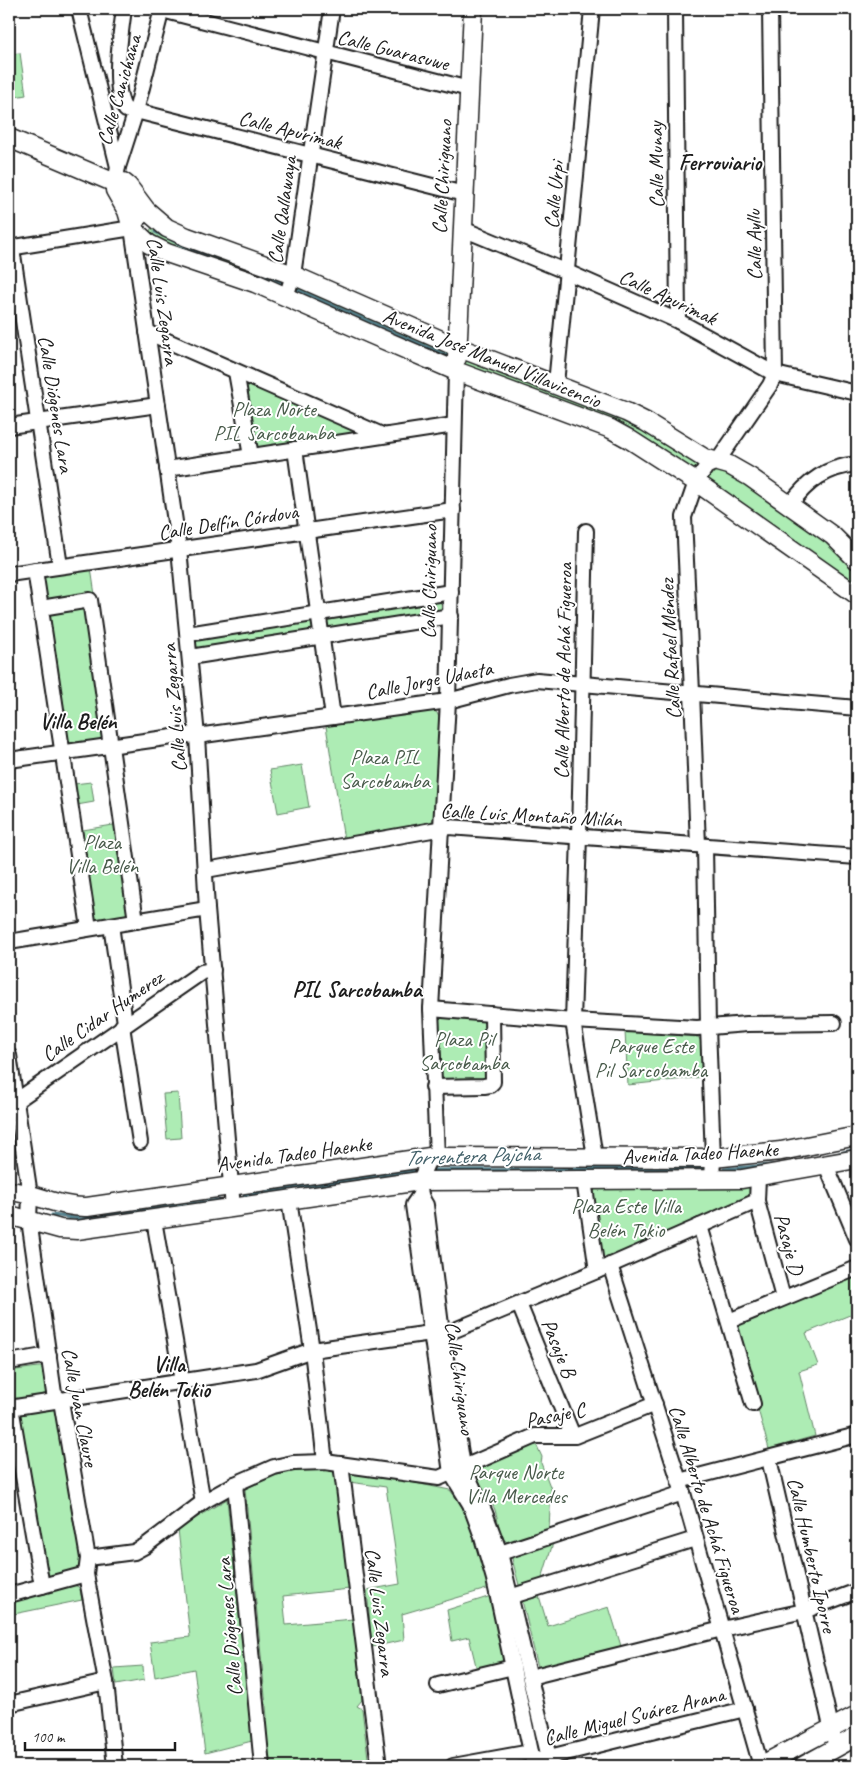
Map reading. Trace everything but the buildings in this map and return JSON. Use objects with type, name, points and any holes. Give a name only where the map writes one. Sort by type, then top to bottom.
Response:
[{"type":"main road","name":"Calle Chiriguano","points":[[456,371],[473,9]]},
{"type":"main road","name":"Avenida José Manuel Villavicencio","points":[[9,138],[116,175],[128,186],[146,210],[167,228],[187,237],[293,275],[457,347],[626,412],[646,422],[704,458],[729,465],[743,473],[832,536],[857,560]]},
{"type":"main road","name":"Avenida José Manuel Villavicencio","points":[[116,175],[115,190],[132,228],[150,244],[166,253],[255,283],[456,371],[611,430],[629,439],[696,482],[857,595]]},
{"type":"main road","name":"Avenida Tadeo Haenke","points":[[9,1215],[60,1229],[77,1230],[289,1200],[426,1172],[584,1180],[712,1169],[780,1151],[857,1136]]},
{"type":"main road","name":"Avenida Tadeo Haenke","points":[[9,1191],[79,1207],[231,1186],[426,1172],[595,1157],[712,1169],[758,1177],[857,1159]]},
{"type":"main road","points":[[760,1766],[857,1715]]},
{"type":"main road","points":[[803,1766],[857,1736]]},
{"type":"street","points":[[79,9],[116,175]]},
{"type":"street","points":[[124,9],[119,54],[122,105],[126,110],[136,111]]},
{"type":"street","name":"Calle Canichana","points":[[116,175],[136,111],[162,9]]},
{"type":"street","name":"Calle Guarasuwe","points":[[162,9],[469,89]]},
{"type":"street","name":"Calle Qallawaya","points":[[286,297],[293,275],[332,9]]},
{"type":"street","name":"Calle Urpi","points":[[556,384],[592,9]]},
{"type":"street","name":"Calle Munay","points":[[675,9],[678,321]]},
{"type":"street","name":"Calle Ayllu","points":[[770,9],[776,374]]},
{"type":"street","name":"Calle Apurimak","points":[[136,111],[464,194]]},
{"type":"street","points":[[11,248],[132,228],[146,210]]},
{"type":"street","name":"Calle Luis Zegarra","points":[[132,228],[180,550],[197,736],[207,909],[234,1208]]},
{"type":"street","name":"Calle Apurimak","points":[[463,229],[678,321],[776,374],[857,393]]},
{"type":"street","name":"Calle Diógenes Lara","points":[[11,248],[60,566]]},
{"type":"street","points":[[146,332],[383,435]]},
{"type":"street","name":"Calle Chiriguano","points":[[456,371],[448,701],[431,1010],[434,1086],[426,1172],[413,1205],[436,1333],[457,1470],[481,1534],[494,1579],[505,1599],[530,1677],[550,1762]]},
{"type":"street","points":[[236,372],[250,456]]},
{"type":"street","points":[[717,462],[776,374]]},
{"type":"street","points":[[9,426],[158,405]]},
{"type":"street","points":[[167,469],[454,425]]},
{"type":"street","points":[[295,449],[333,717]]},
{"type":"street","name":"Calle Rafael Méndez","points":[[712,1169],[701,845],[684,518],[696,482],[706,468],[717,462]]},
{"type":"street","points":[[790,505],[799,492],[823,473],[837,467],[857,464]]},
{"type":"street","name":"Calle Delfín Córdova","points":[[9,574],[453,510]]},
{"type":"street","name":"Calle Alberto de Achá Figueroa","points":[[586,531],[573,1021],[595,1157]]},
{"type":"street","points":[[35,570],[89,928]]},
{"type":"street","points":[[188,634],[451,592]]},
{"type":"street","points":[[41,608],[90,600],[136,921]]},
{"type":"street","points":[[190,657],[450,616]]},
{"type":"street","name":"Calle Jorge Udaeta","points":[[9,760],[448,701],[509,685],[537,680],[692,692],[857,708]]},
{"type":"street","name":"Calle Luis Montaño Milán","points":[[206,870],[441,827],[857,857]]},
{"type":"street","points":[[9,942],[207,909]]},
{"type":"street","points":[[111,925],[140,1142]]},
{"type":"street","name":"Calle Cidar Humerez","points":[[16,1101],[124,1024],[202,972],[213,970]]},
{"type":"street","points":[[431,1010],[573,1021],[708,1027],[746,1024],[834,1023]]},
{"type":"street","points":[[434,1086],[484,1086],[490,1085],[493,1082],[492,1014]]},
{"type":"street","name":"Calle Juan Claure","points":[[9,1055],[30,1195],[29,1220],[54,1392],[61,1401],[88,1558],[86,1574],[106,1682],[115,1766]]},
{"type":"street","points":[[826,1165],[857,1240]]},
{"type":"street","name":"Pasaje D","points":[[758,1177],[757,1201],[783,1298]]},
{"type":"street","name":"Calle Alberto de Achá Figueroa","points":[[584,1180],[604,1268],[655,1404],[681,1487],[760,1766]]},
{"type":"street","points":[[289,1200],[312,1350],[325,1462]]},
{"type":"street","points":[[42,1586],[10,1408],[256,1370],[312,1350],[450,1332],[604,1268],[757,1201]]},
{"type":"street","points":[[154,1220],[203,1502]]},
{"type":"street","points":[[700,1226],[753,1404]]},
{"type":"street","points":[[729,1320],[857,1268]]},
{"type":"street","name":"Pasaje B","points":[[519,1304],[573,1436]]},
{"type":"street","points":[[9,1362],[49,1355]]},
{"type":"street","name":"Pasaje C","points":[[88,1558],[134,1552],[145,1546],[203,1502],[235,1484],[274,1467],[293,1463],[325,1462],[439,1478],[535,1436],[573,1436],[655,1404]]},
{"type":"street","points":[[500,1553],[681,1487],[769,1459],[857,1438]]},
{"type":"street","name":"Calle Humberto Iporre","points":[[769,1459],[836,1748]]},
{"type":"street","name":"Calle Luis Zegarra","points":[[341,1464],[379,1766]]},
{"type":"street","name":"Calle Chiriguano","points":[[457,1470],[485,1513],[500,1553],[513,1667],[533,1760]]},
{"type":"street","name":"Calle Diógenes Lara","points":[[235,1484],[262,1766]]},
{"type":"street","points":[[505,1599],[695,1539]]},
{"type":"street","points":[[9,1596],[86,1574]]},
{"type":"street","points":[[530,1677],[722,1629],[804,1611],[857,1591]]},
{"type":"street","points":[[438,1685],[513,1667]]},
{"type":"street","points":[[9,1704],[106,1682]]},
{"type":"street","name":"Calle Miguel Suárez Arana","points":[[453,1766],[533,1760],[550,1762],[745,1709]]},
{"type":"green space","points":[[20,53],[26,95],[9,98],[9,54]]},
{"type":"green space","points":[[153,225],[285,277],[284,289],[188,257],[150,236],[149,233]]},
{"type":"green space","points":[[295,281],[447,348],[450,355],[447,361],[292,294]]},
{"type":"green space","points":[[463,355],[628,419],[698,464],[691,473],[462,368]]},
{"type":"green space","name":"Plaza Norte PIL Sarcobamba","points":[[245,382],[355,430],[354,434],[256,449]]},
{"type":"green space","points":[[716,470],[725,471],[825,538],[857,568],[857,589],[705,482]]},
{"type":"green space","points":[[91,568],[95,595],[45,602],[41,575]]},
{"type":"green space","points":[[439,600],[443,607],[441,612],[327,629],[324,619]]},
{"type":"green space","points":[[85,606],[106,740],[67,745],[46,613]]},
{"type":"green space","points":[[312,621],[314,628],[312,631],[194,650],[190,640]]},
{"type":"green space","name":"Plaza PIL Sarcobamba","points":[[433,710],[439,717],[435,815],[431,823],[344,840],[326,726]]},
{"type":"green space","points":[[302,765],[309,807],[278,813],[270,770]]},
{"type":"green space","points":[[91,782],[94,802],[77,805],[74,784]]},
{"type":"green space","name":"Plaza Villa Belén","points":[[119,824],[130,915],[96,921],[93,920],[77,831]]},
{"type":"green space","name":"Plaza Pil Sarcobamba","points":[[442,1017],[485,1020],[488,1022],[487,1082],[442,1081],[437,1023]]},
{"type":"green space","name":"Parque Este Pil Sarcobamba","points":[[625,1032],[698,1037],[702,1042],[703,1077],[628,1085]]},
{"type":"green space","points":[[178,1093],[181,1138],[167,1139],[163,1094]]},
{"type":"green space","name":"Plaza Este Villa Belén Tokio","points":[[749,1187],[752,1196],[611,1258],[602,1256],[593,1194],[595,1189]]},
{"type":"green space","points":[[857,1272],[857,1312],[806,1333],[818,1365],[799,1371],[815,1436],[769,1449],[734,1323]]},
{"type":"green space","points":[[38,1367],[44,1369],[48,1392],[45,1396],[9,1402],[9,1371]]},
{"type":"green space","points":[[57,1407],[60,1411],[82,1565],[75,1571],[48,1579],[45,1577],[17,1413]]},
{"type":"green space","name":"Parque Norte Villa Mercedes","points":[[530,1443],[537,1446],[551,1489],[549,1529],[515,1542],[507,1542],[501,1537],[495,1510],[479,1481],[478,1469],[481,1463]]},
{"type":"green space","points":[[334,1469],[350,1589],[283,1596],[286,1625],[353,1619],[362,1700],[357,1706],[362,1709],[369,1766],[269,1766],[264,1725],[267,1717],[245,1489],[271,1476],[298,1471]]},
{"type":"green space","points":[[355,1471],[450,1490],[465,1512],[470,1524],[490,1588],[402,1614],[404,1640],[372,1647],[367,1590],[400,1584],[386,1487],[349,1482],[348,1473]]},
{"type":"green space","points":[[227,1499],[252,1741],[205,1753],[194,1669],[155,1677],[150,1642],[190,1637],[178,1529]]},
{"type":"green space","name":"Parque Norte Villa Mercedes","points":[[553,1543],[541,1582],[520,1589],[511,1555]]},
{"type":"green space","points":[[71,1583],[80,1588],[82,1600],[9,1615],[9,1600]]},
{"type":"green space","points":[[491,1596],[505,1662],[477,1670],[469,1637],[452,1641],[447,1610]]},
{"type":"green space","points":[[539,1596],[548,1626],[609,1607],[621,1646],[538,1667],[522,1600]]},
{"type":"green space","points":[[143,1666],[144,1680],[116,1685],[114,1668]]},
{"type":"waterway","points":[[155,232],[193,251],[226,260]]},
{"type":"waterway","points":[[242,266],[284,283]]},
{"type":"waterway","points":[[296,289],[446,355]]},
{"type":"waterway","name":"Torrentera Pajcha","points":[[831,1155],[857,1149]]},
{"type":"waterway","name":"Torrentera Pajcha","points":[[724,1169],[780,1164]]},
{"type":"waterway","name":"Torrentera Pajcha","points":[[428,1170],[703,1169]]},
{"type":"waterway","name":"Torrentera Pajcha","points":[[244,1195],[419,1170]]},
{"type":"waterway","name":"Torrentera Pajcha","points":[[52,1215],[81,1219],[219,1200]]},
{"type":"waterway","name":"Torrentera Pajcha","points":[[9,1204],[15,1205]]},
{"type":"waterway","points":[[840,1735],[857,1726]]},
{"type":"waterway","points":[[784,1766],[825,1743]]},
{"type":"district","name":"Ferroviario","points":[[720,163]]},
{"type":"district","name":"Villa Belén","points":[[78,722]]},
{"type":"district","name":"PIL Sarcobamba","points":[[357,990]]},
{"type":"district","name":"Villa Belén Tokio","points":[[169,1378]]}]
